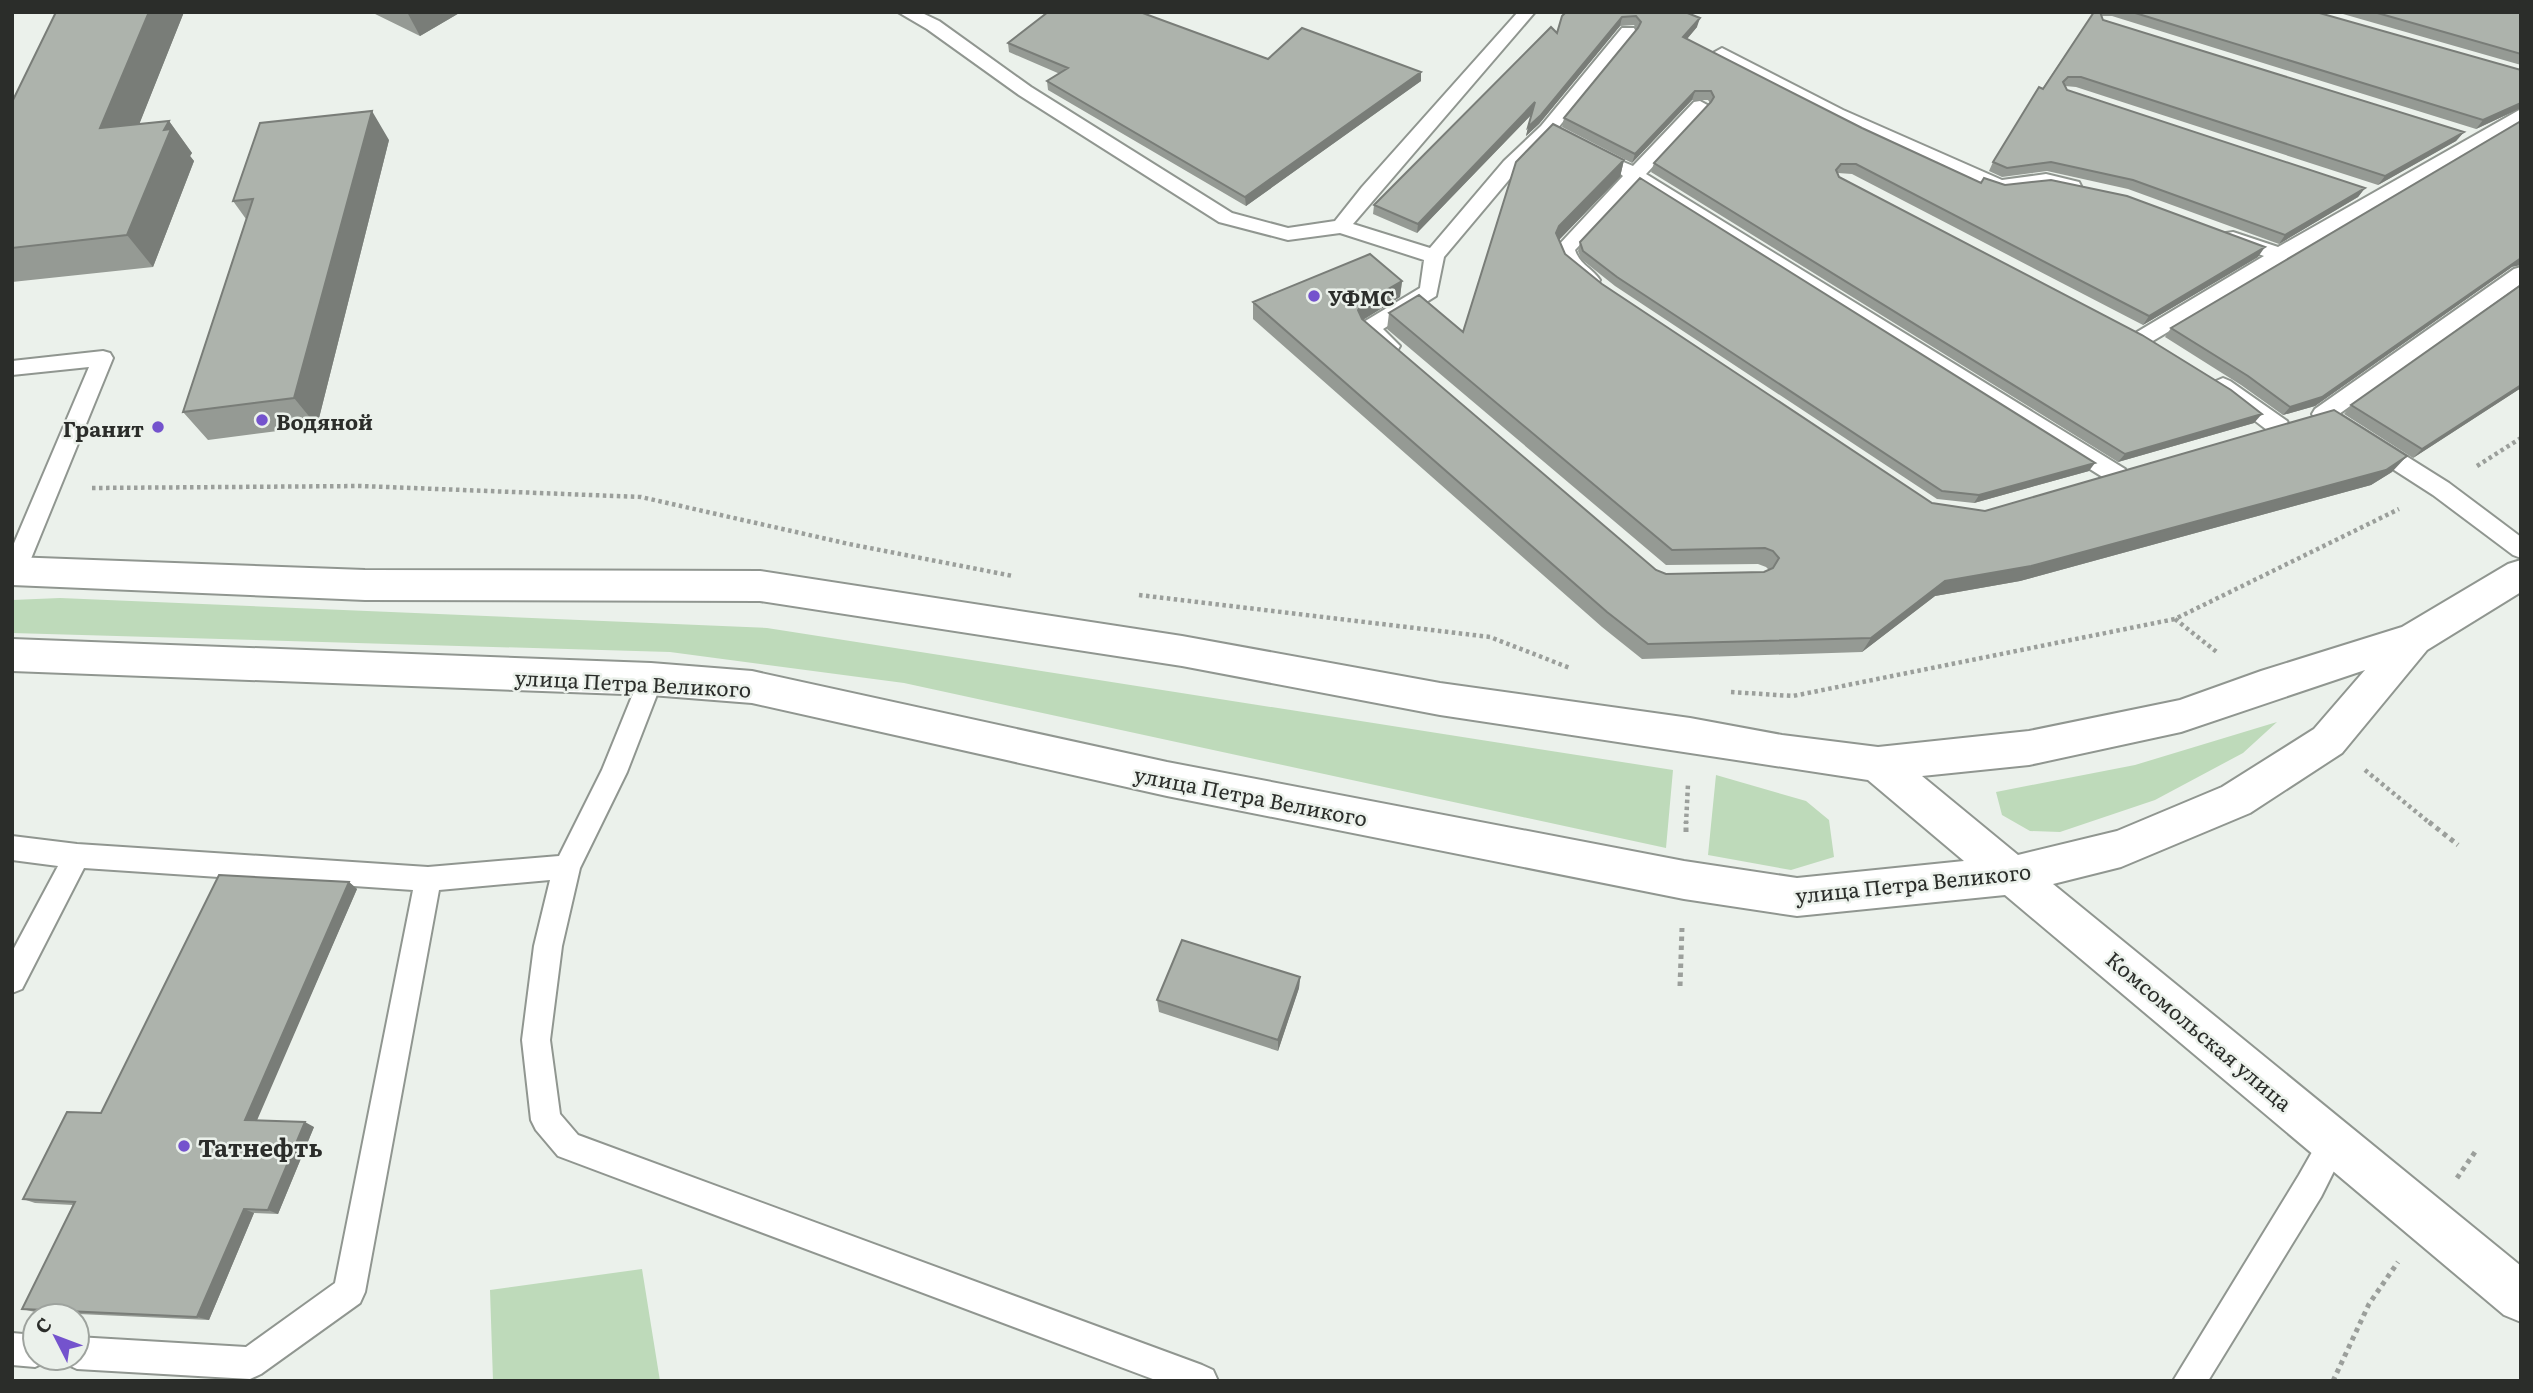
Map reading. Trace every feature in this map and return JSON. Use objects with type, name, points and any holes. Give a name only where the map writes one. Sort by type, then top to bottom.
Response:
[{"type":"street","name":"улица Петра Великого","points":[[13,571],[365,585],[760,586],[1182,651],[1440,699],[1690,735],[1782,752],[1878,764],[2029,748],[2181,716],[2261,687],[2414,639],[2521,574]]},
{"type":"street","name":"улица Петра Великого","points":[[12,655],[651,679],[752,687],[1167,779],[1684,880],[1797,897],[2012,875],[2121,849],[2236,800],[2328,741],[2414,639]]},
{"type":"street","name":"Комсомольская улица","points":[[1878,764],[2521,1298]]},
{"type":"lane","points":[[906,12],[933,25],[1026,91],[1226,218],[1288,234],[1341,227],[1434,256]]},
{"type":"lane","points":[[1341,227],[1369,191],[1527,12]]},
{"type":"lane","points":[[1410,363],[1369,328],[1429,291],[1434,256],[1511,165],[1547,130],[1628,32]]},
{"type":"lane","points":[[1722,53],[1837,114],[2000,186],[2046,180],[2087,189]]},
{"type":"lane","points":[[1606,293],[1570,264],[1566,249],[1700,106]]},
{"type":"lane","points":[[2166,351],[2138,334],[2280,255],[2521,114]]},
{"type":"lane","points":[[1547,130],[1569,141]]},
{"type":"lane","points":[[2450,130],[2476,138]]},
{"type":"lane","points":[[1602,158],[1635,174],[2117,475]]},
{"type":"lane","points":[[2354,186],[2380,195]]},
{"type":"lane","points":[[2216,231],[2280,255]]},
{"type":"lane","points":[[2254,434],[2323,414],[2521,274]]},
{"type":"lane","points":[[12,368],[103,358],[13,571]]},
{"type":"lane","points":[[2211,378],[2278,427]]},
{"type":"lane","points":[[2323,414],[2441,489],[2521,550]]},
{"type":"lane","points":[[2091,482],[2142,468]]},
{"type":"lane","points":[[651,679],[614,772],[567,867],[548,946],[536,1040],[546,1120],[568,1146],[1202,1381]]},
{"type":"lane","points":[[12,848],[77,856],[428,879],[567,867]]},
{"type":"lane","points":[[12,980],[77,856]]},
{"type":"lane","points":[[91,1354],[250,1363],[349,1292],[428,879]]},
{"type":"lane","points":[[2189,1381],[2310,1186],[2334,1141]]},
{"type":"path","points":[[1728,691],[1793,696],[2175,619],[2441,489],[2521,438]]},
{"type":"path","points":[[2333,1381],[2370,1304]]},
{"type":"green space","points":[[60,598],[767,628],[1673,770],[1666,848],[904,683],[670,652],[12,633],[12,600]]},
{"type":"green space","points":[[2277,722],[2243,753],[2155,800],[2060,832],[2030,831],[2002,815],[1996,792],[2135,765]]},
{"type":"green space","points":[[1716,775],[1806,801],[1829,820],[1834,857],[1791,870],[1708,855]]},
{"type":"green space","points":[[642,1269],[660,1381],[493,1381],[490,1290]]},
{"type":"building","points":[[56,12],[149,12],[100,128],[169,121],[164,130],[171,129],[127,235],[12,248],[12,102]]},
{"type":"building","points":[[1048,12],[1140,12],[1268,59],[1302,28],[1421,72],[1245,197],[1047,81],[1068,68],[1008,43]]},
{"type":"building","points":[[1566,12],[1685,12],[1700,18],[1683,37],[1862,128],[1981,183],[1984,178],[2005,185],[2051,180],[2127,196],[2265,247],[2149,316],[1856,164],[1841,164],[1836,170],[1839,177],[2142,335],[2231,390],[2262,414],[2125,454],[1654,163],[1711,102],[1714,97],[1711,91],[1695,91],[1635,154],[1564,118],[1638,28],[1641,22],[1636,16],[1622,17],[1541,115],[1528,127],[1535,102],[1418,224],[1374,205],[1551,27],[1557,33],[1562,16]]},
{"type":"building","points":[[2094,12],[2100,12],[2103,20],[2464,132],[2385,176],[2081,77],[2068,77],[2063,82],[2067,90],[2365,188],[2285,235],[2133,180],[2051,162],[2007,168],[1993,162],[2039,87],[2043,89]]},
{"type":"building","points":[[2132,12],[2316,12],[2521,70],[2521,103],[2483,120]]},
{"type":"building","points":[[2374,12],[2521,12],[2521,54]]},
{"type":"building","points":[[372,111],[294,398],[183,412],[253,199],[233,201],[260,123]]},
{"type":"building","points":[[2521,121],[2521,258],[2322,397],[2290,407],[2248,376],[2171,328]]},
{"type":"building","points":[[1553,124],[1624,160],[1559,226],[1556,233],[1565,254],[1602,284],[1932,503],[1985,511],[2334,410],[2407,456],[2386,470],[2031,566],[1945,581],[1871,638],[1648,644],[1607,612],[1253,302],[1370,254],[1402,281],[1362,304],[1358,310],[1362,319],[1656,570],[1666,574],[1764,572],[1773,568],[1779,558],[1773,551],[1765,548],[1672,550],[1389,313],[1419,295],[1463,332],[1516,162]]},
{"type":"building","points":[[1640,178],[2095,463],[1979,495],[1942,491],[1617,277],[1583,251],[1580,242]]},
{"type":"building","points":[[2521,285],[2521,385],[2422,449],[2351,405]]},
{"type":"building","points":[[219,875],[349,882],[245,1120],[305,1122],[268,1210],[244,1209],[197,1317],[91,1312],[91,1302],[25,1302],[75,1202],[23,1199],[67,1112],[101,1113]]},
{"type":"building","points":[[1182,940],[1300,977],[1278,1040],[1157,1000]]},
{"type":"place","name":"УФМС","points":[[1314,296]]},
{"type":"place","name":"Водяной","points":[[262,420]]},
{"type":"place","name":"Гранит","points":[[158,427]]},
{"type":"place","name":"Татнефть","points":[[184,1146]]}]
